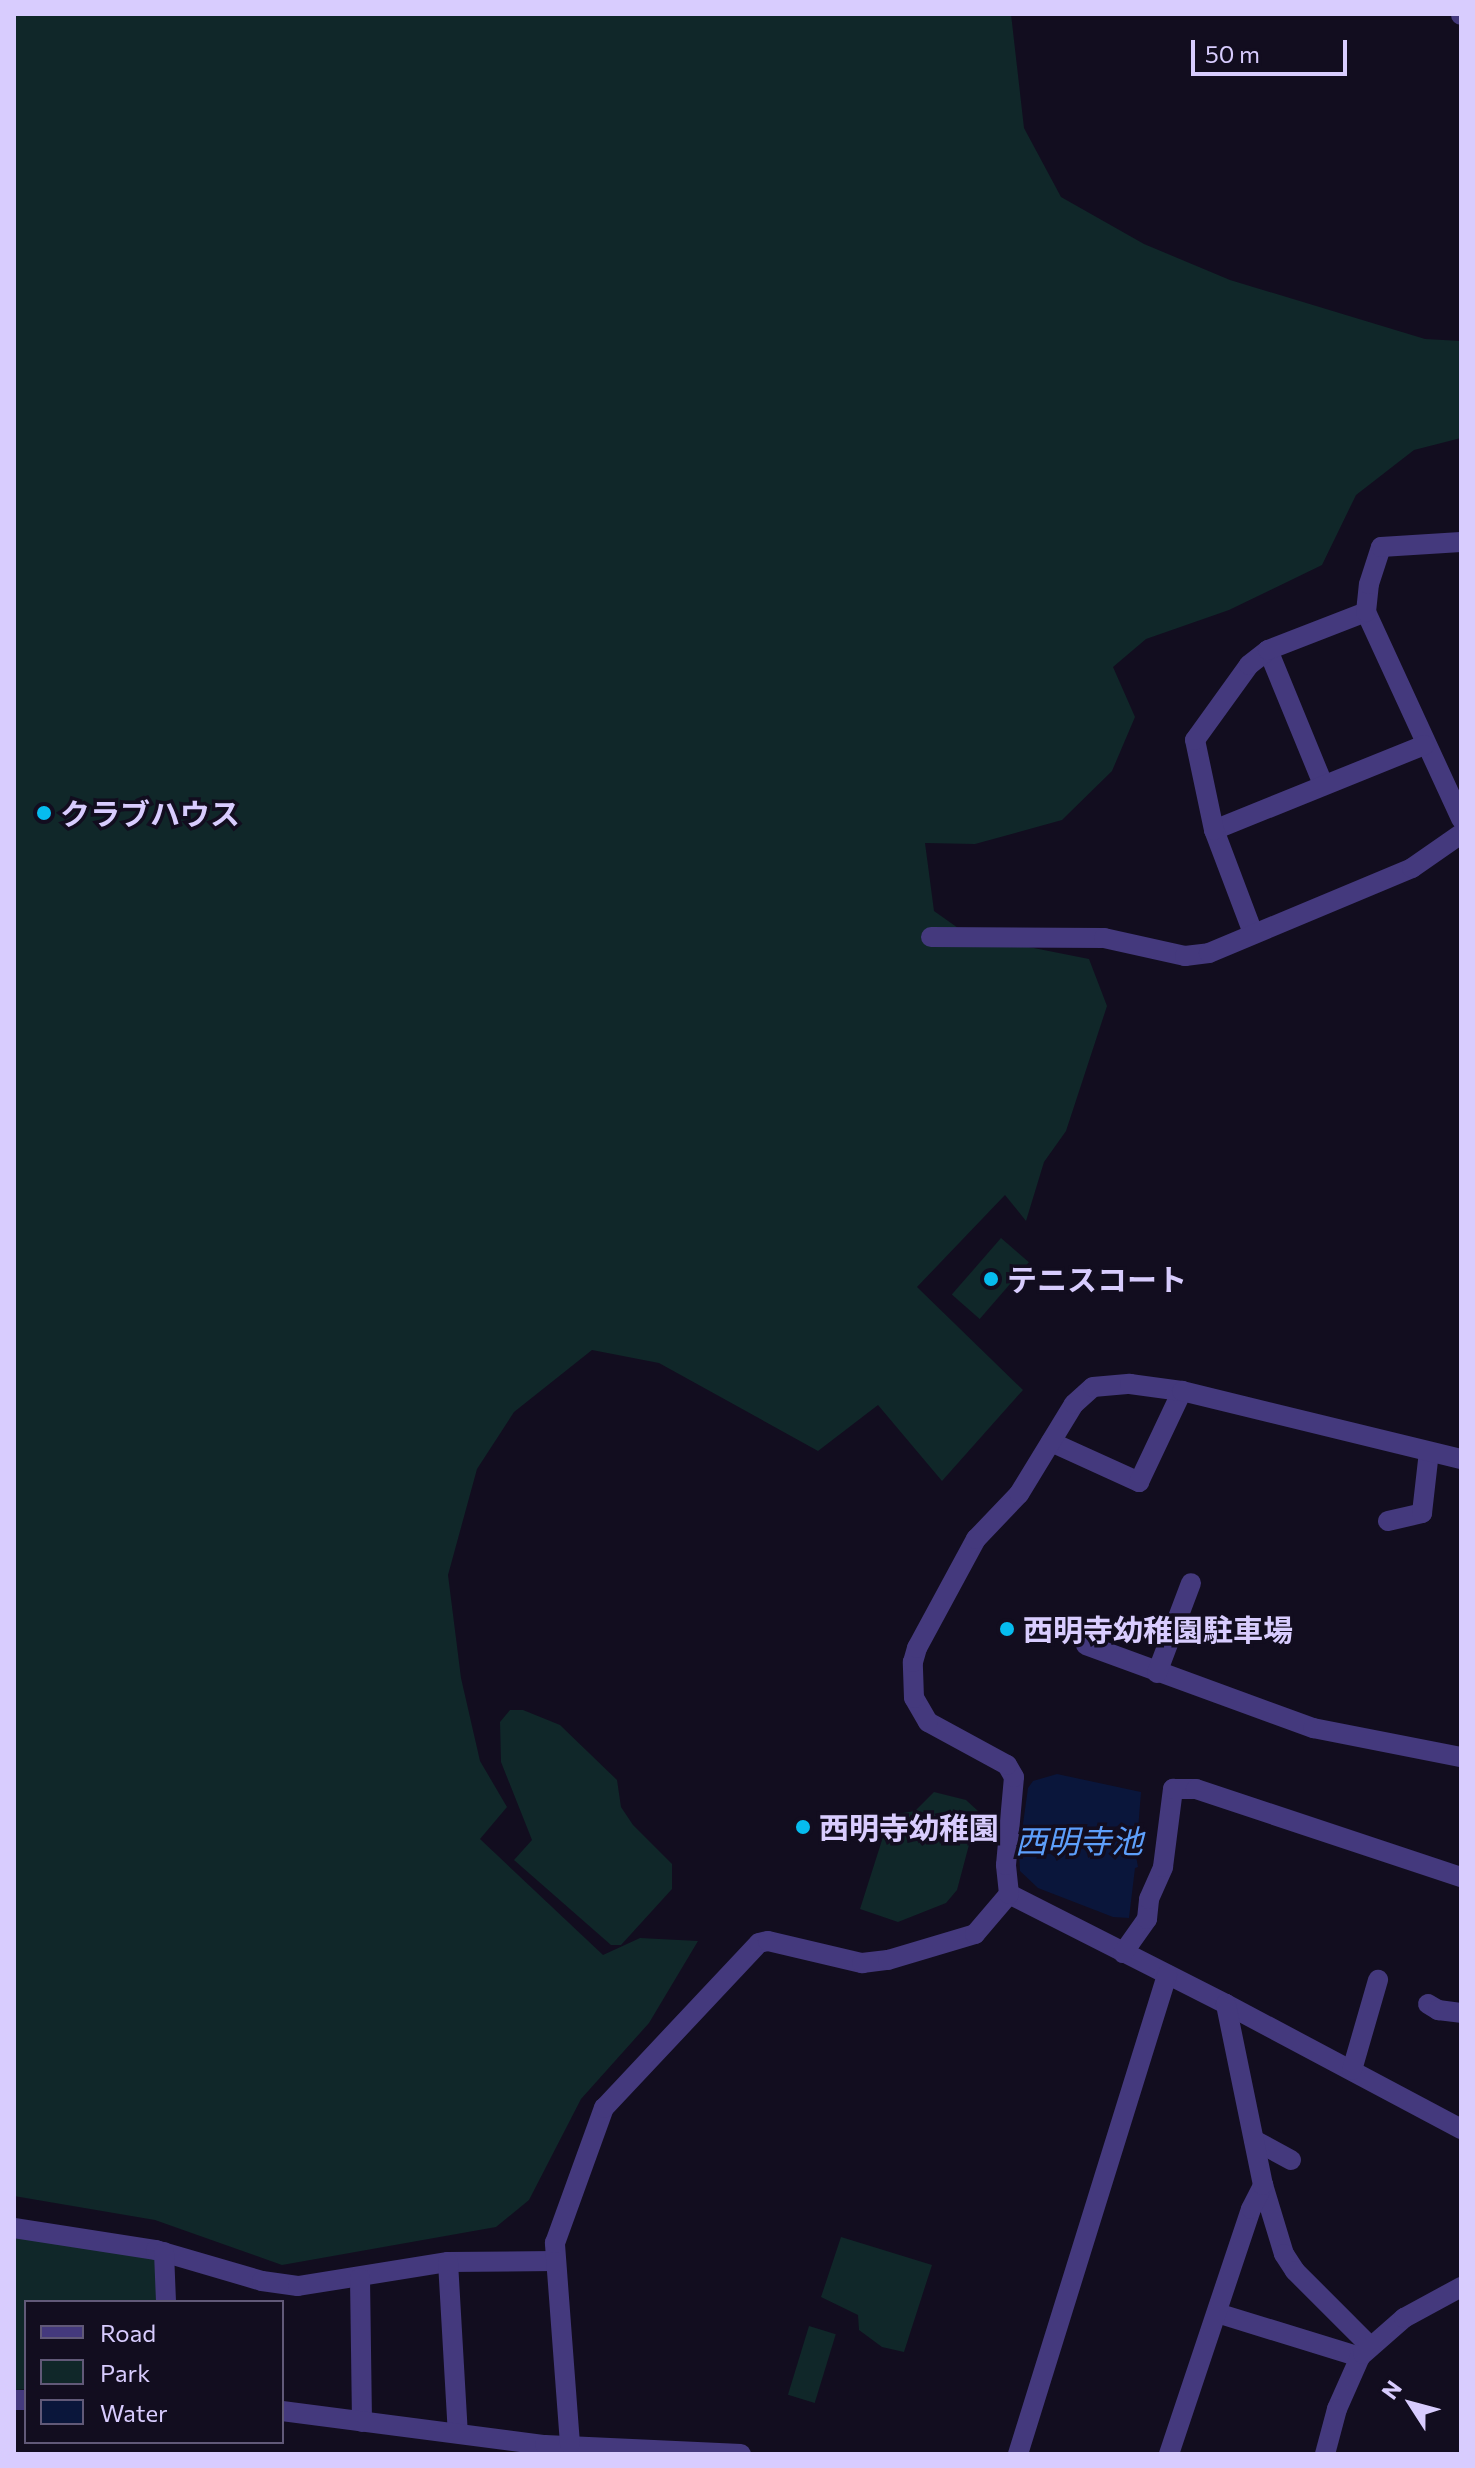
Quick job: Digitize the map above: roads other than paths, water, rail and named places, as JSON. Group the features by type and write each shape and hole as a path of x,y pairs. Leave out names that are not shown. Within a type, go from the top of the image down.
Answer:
{"street":[{"path":"1461,542 1381,547 1369,584 1366,612 1424,745 1461,819"},
{"path":"1253,933 1214,830 1195,740 1240,676 1268,650 1366,612"},
{"path":"1268,650 1323,784"},
{"path":"1214,830 1424,745"},
{"path":"931,937 1104,938 1185,956 1209,953 1412,868 1461,834"},
{"path":"570,2444 555,2243 604,2108 759,1943 768,1941 862,1963 888,1960 975,1934 1009,1894 1006,1865 1014,1777 1007,1765 928,1722 914,1698 911,1674 917,1648 965,1556 976,1539 1019,1494 1074,1404 1093,1387 1116,1383 1182,1391 1461,1459"},
{"path":"1051,1442 1139,1482 1182,1391"},
{"path":"1388,1521 1422,1513 1429,1452"},
{"path":"1157,1673 1191,1583"},
{"path":"1086,1645 1313,1728 1461,1757"},
{"path":"1123,1953 1147,1919 1149,1899 1163,1867 1173,1789 1196,1789 1461,1877"},
{"path":"1009,1894 1226,2004 1461,2129"},
{"path":"1018,2454 1167,1975"},
{"path":"1352,2070 1378,1980"},
{"path":"1226,2004 1263,2185 1284,2254 1295,2271 1365,2351"},
{"path":"1428,2004 1438,2010 1461,2013"},
{"path":"1254,2140 1291,2160"},
{"path":"1169,2454 1251,2209 1263,2185"},
{"path":"14,2228 164,2252 263,2292 448,2262 555,2261"},
{"path":"164,2252 166,2300"},
{"path":"448,2262 458,2433"},
{"path":"360,2278 362,2422"},
{"path":"1325,2454 1337,2409 1365,2351 1404,2318 1461,2287"},
{"path":"1217,2313 1365,2351"},
{"path":"284,2411 545,2445 741,2454"}],"water":[{"name":"西明寺池","path":"1057,1774 1141,1792 1136,1856 1138,1867 1135,1868 1129,1918 1113,1917 1038,1888 1020,1871 1019,1853 1028,1788 1033,1781"}],"place":[{"name":"クラブハウス","path":"44,813"},
{"name":"テニスコート","path":"991,1279"},
{"name":"西明寺幼稚園駐車場","path":"1007,1629"},
{"name":"西明寺幼稚園","path":"803,1827"}]}
